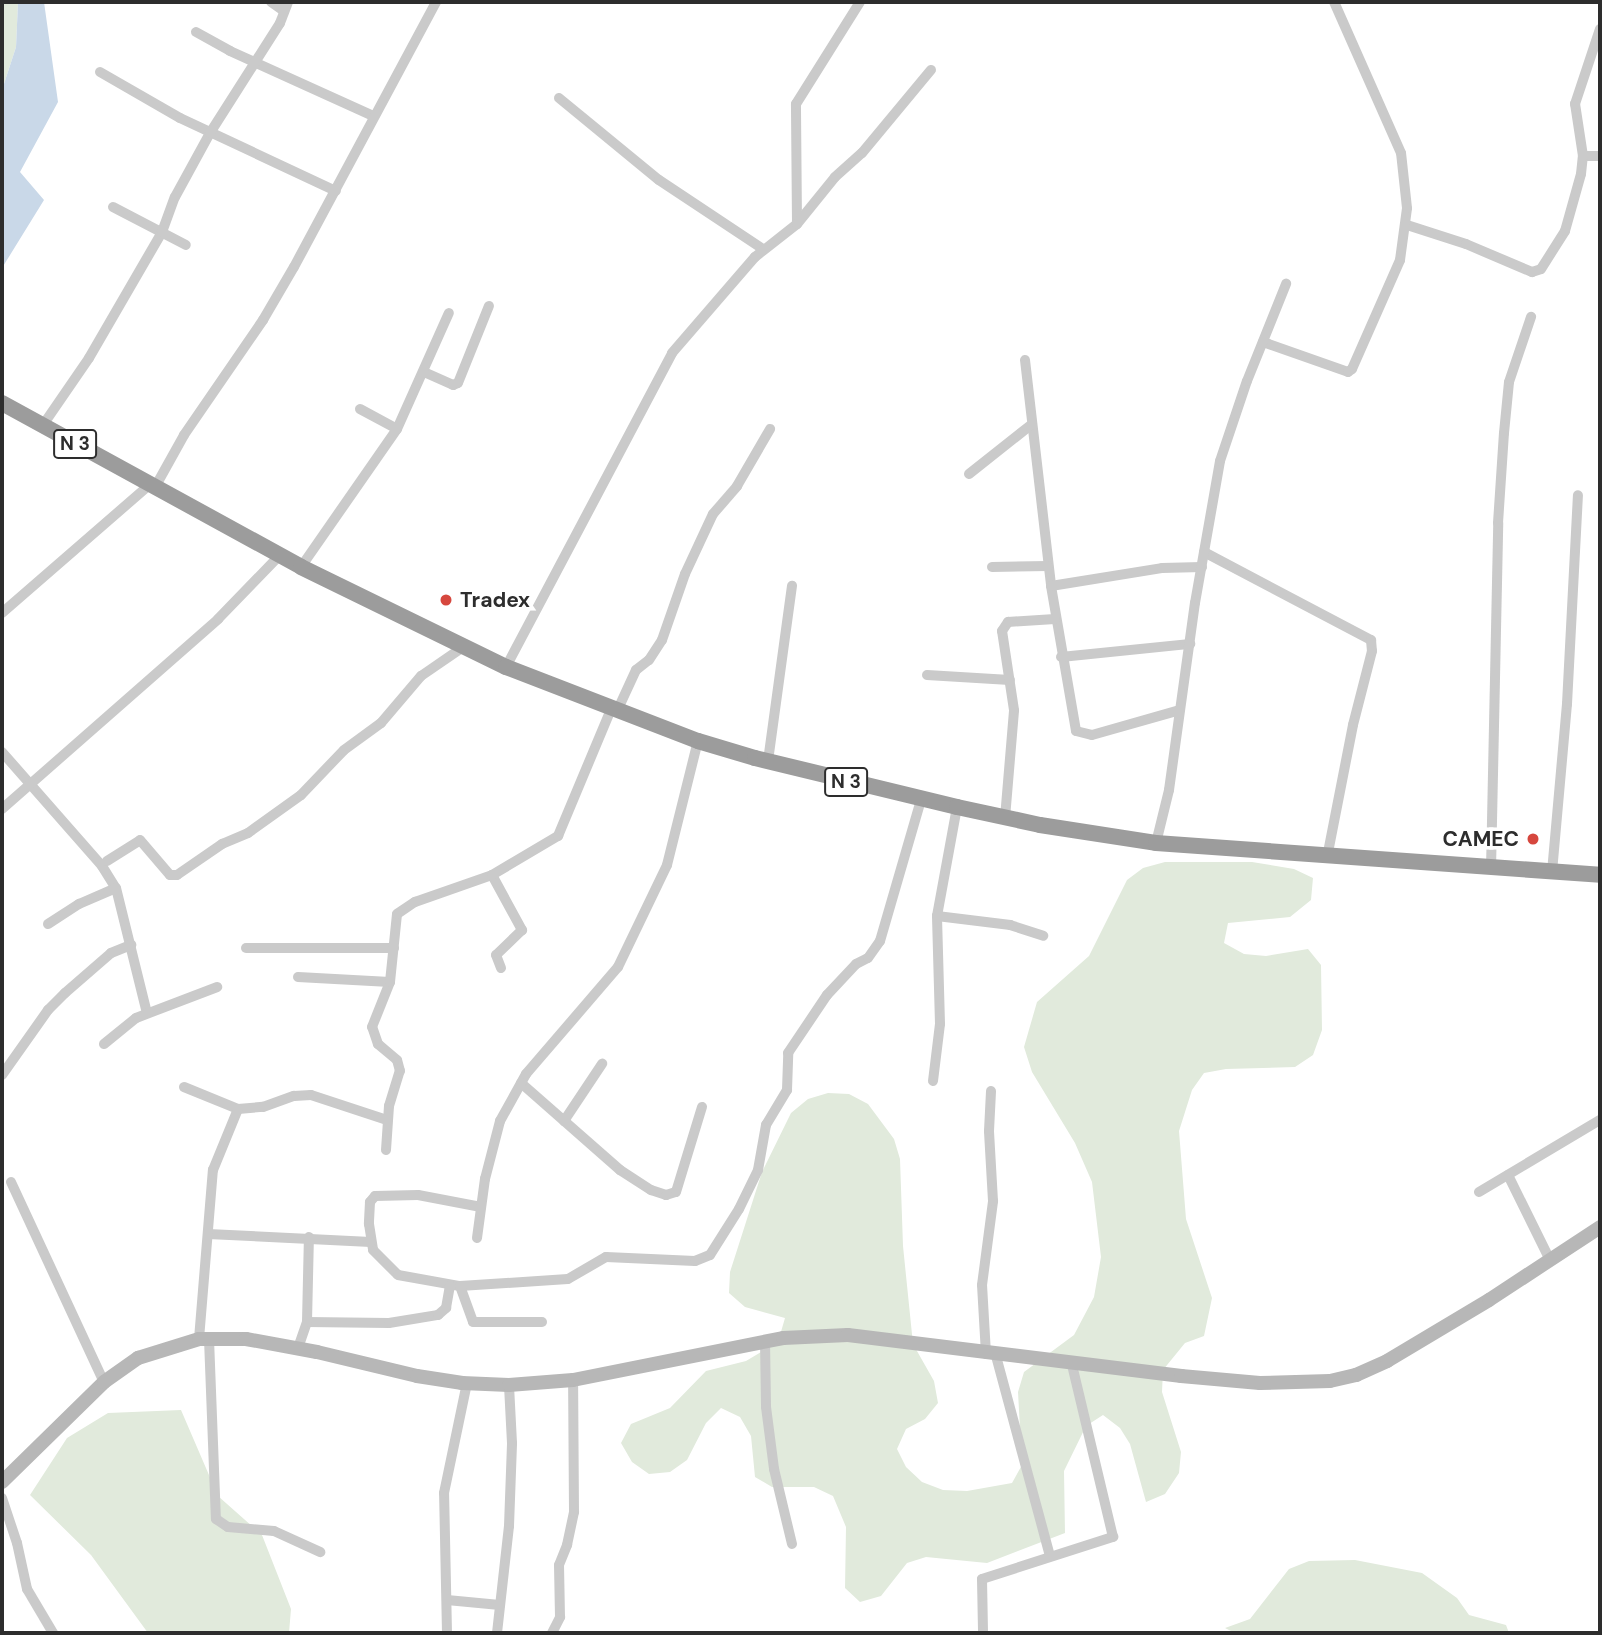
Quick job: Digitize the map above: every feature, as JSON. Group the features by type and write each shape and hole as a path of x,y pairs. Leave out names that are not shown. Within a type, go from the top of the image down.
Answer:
{"highway":[{"name":"N 3","path":"2,403 301,568 463,647 506,667 698,740 768,761 921,800 1005,818 1156,842 1327,857 1600,875"}],"main road":[{"path":"2,1482 104,1382 138,1358 204,1339 246,1339 416,1376 509,1385 573,1380 802,1335 848,1335 991,1355 1071,1361 1261,1383 1330,1381 1356,1375 1387,1361 1600,1227"}],"street":[{"path":"43,425 89,358 162,232 175,197 210,133 256,62 286,6 271,2"},
{"path":"2,613 151,487 263,320 336,191 373,116 436,2"},
{"path":"1263,342 1348,372 1400,260 1407,225 1402,153 1334,2"},
{"path":"797,224 796,104 857,4"},
{"path":"1407,225 1466,244 1532,272 1541,269 1565,231 1584,156 1575,104 1600,29"},
{"path":"196,32 373,116"},
{"path":"506,667 671,353 763,249 797,224 835,177 862,153 931,70"},
{"path":"100,72 210,133 336,191"},
{"path":"559,98 659,180 763,249"},
{"path":"1584,156 1600,156"},
{"path":"113,207 186,245"},
{"path":"1156,842 1169,790 1189,644 1220,461 1286,284"},
{"path":"424,372 453,385 458,383 489,306"},
{"path":"301,568 397,429 449,313"},
{"path":"1491,869 1498,523 1504,433 1508,382 1531,317"},
{"path":"1026,360 1055,619 1076,731 1092,735 1180,710"},
{"path":"360,409 397,429"},
{"path":"969,474 1032,424"},
{"path":"386,1150 387,1120 399,1065 393,1056 378,1044 372,1027 390,982 397,914 402,908 492,875 550,842 564,829 573,796 615,708 636,670 649,660 662,640 685,574 713,514 737,486 771,429"},
{"path":"1552,872 1567,704 1578,495"},
{"path":"1205,552 1371,640 1372,651 1353,725 1327,857"},
{"path":"2,809 27,784 218,620 279,556"},
{"path":"992,567 1048,566"},
{"path":"1051,586 1162,568 1202,567"},
{"path":"768,761 792,586"},
{"path":"1005,818 1014,710 1002,631 1008,622 1055,619"},
{"path":"1061,657 1189,644"},
{"path":"107,861 140,840 170,875 177,875 222,844 247,833 301,795 344,750 381,723 421,676 463,647"},
{"path":"927,675 1010,680"},
{"path":"477,1238 495,1134 521,1083 576,1013 618,967 667,866 698,740"},
{"path":"2,752 27,784 102,866 116,888 147,1013"},
{"path":"481,1207 418,1195 375,1196 370,1202 371,1242 376,1256 398,1275 455,1286 568,1279 606,1257 695,1261 709,1255 739,1209 758,1170 766,1125 787,1090 788,1053 827,995 856,964 868,958 880,941 921,800"},
{"path":"933,1081 940,1024 937,916 957,807"},
{"path":"492,875 522,930 496,955 501,968"},
{"path":"48,924 79,904 116,888"},
{"path":"937,916 1010,925 1043,936"},
{"path":"2,1075 48,1010 111,953 131,944"},
{"path":"246,948 394,948"},
{"path":"298,977 390,982"},
{"path":"104,1044 147,1013 217,987"},
{"path":"564,1121 602,1064"},
{"path":"521,1083 620,1170 651,1190 673,1195 702,1107"},
{"path":"184,1087 238,1109 263,1107 294,1096 311,1095 387,1120"},
{"path":"991,1091 989,1131 993,1201 982,1285 991,1355 1050,1556"},
{"path":"238,1109 213,1170 208,1234 204,1339 216,1519 228,1527 274,1531 320,1552"},
{"path":"1479,1192 1600,1121"},
{"path":"1508,1175 1550,1260"},
{"path":"12,1182 104,1382"},
{"path":"208,1234 371,1242"},
{"path":"298,1349 307,1322 309,1237"},
{"path":"307,1322 389,1323 438,1315 446,1308 455,1286"},
{"path":"455,1286 473,1322 542,1322"},
{"path":"765,1341 766,1407 774,1469 792,1544"},
{"path":"983,1631 982,1579 1111,1539 1114,1534 1071,1361"},
{"path":"552,1633 560,1617 559,1565 567,1545 574,1512 573,1380"},
{"path":"447,1633 444,1493 467,1383"},
{"path":"497,1633 509,1526 512,1443 509,1385"},
{"path":"2,1498 17,1542 27,1589 53,1633"},
{"path":"447,1600 500,1605"}],"shaded area":[{"path":"2,2 18,2 16,47 2,90"},
{"path":"1165,862 1252,862 1294,869 1313,878 1311,900 1290,917 1228,923 1224,943 1244,954 1266,956 1308,949 1321,965 1322,1030 1313,1055 1295,1067 1226,1069 1204,1073 1192,1090 1179,1131 1186,1219 1212,1298 1204,1336 1185,1343 1163,1370 1162,1392 1181,1452 1179,1473 1165,1494 1146,1502 1130,1444 1120,1428 1103,1415 1086,1426 1064,1471 1065,1533 987,1563 926,1557 907,1563 881,1596 860,1602 845,1588 846,1527 833,1496 814,1487 772,1487 755,1477 751,1436 740,1417 721,1408 706,1423 687,1460 670,1472 649,1474 632,1462 621,1443 631,1424 670,1408 706,1371 746,1361 778,1342 785,1318 745,1307 729,1293 730,1272 762,1172 791,1113 808,1099 828,1093 849,1094 868,1104 894,1139 900,1159 903,1246 913,1344 934,1381 938,1403 925,1419 906,1429 897,1449 906,1467 922,1482 943,1490 967,1491 1012,1483 1022,1465 1018,1392 1024,1372 1074,1335 1094,1297 1101,1257 1092,1182 1075,1143 1032,1072 1024,1047 1037,1002 1089,956 1127,880 1143,868"},
{"path":"181,1410 218,1496 262,1535 291,1609 289,1633 148,1633 91,1555 30,1495 67,1438 108,1413"},
{"path":"1355,1560 1422,1573 1457,1598 1469,1615 1506,1625 1509,1633 1235,1633 1225,1628 1250,1619 1289,1569 1309,1561"}],"water":[{"path":"18,2 44,2 58,102 20,172 44,200 2,268 2,90 16,47"}],"place":[{"name":"Tradex","path":"446,600"},
{"name":"CAMEC","path":"1533,839"}]}
